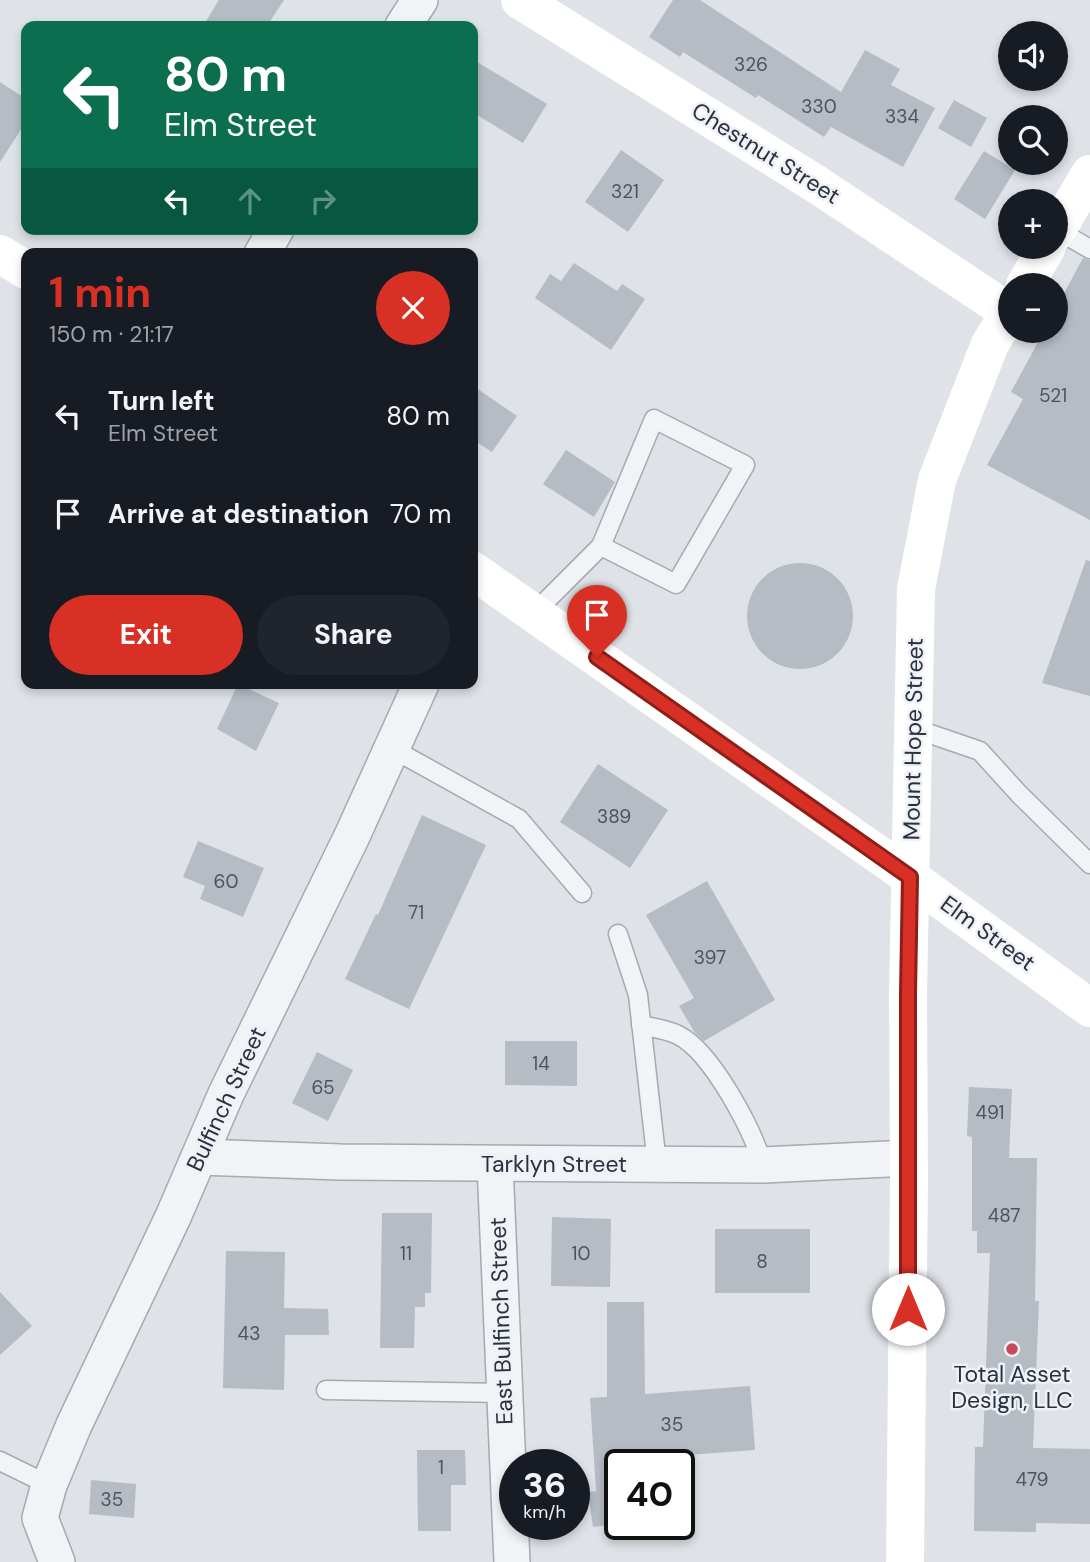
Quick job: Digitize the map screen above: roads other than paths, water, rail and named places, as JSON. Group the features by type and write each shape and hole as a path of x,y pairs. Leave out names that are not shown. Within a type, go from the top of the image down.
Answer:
{"street":[{"path":"406,21 420,0"},
{"name":"Chestnut Street","path":"520,0 816,184 998,305"},
{"path":"1068,211 1090,174"},
{"path":"0,254 21,268"},
{"name":"Mount Hope Street","path":"905,1562 908,993 916,589 937,480 990,344 998,331"},
{"name":"Elm Street","path":"478,573 910,877 1090,1008"},
{"name":"Bulfinch Street","path":"57,1562 40,1518 49,1485 226,1094 393,749 419,689"},
{"name":"Tarklyn Street","path":"199,1157 495,1164 763,1165 909,1158"},
{"name":"East Bulfinch Street","path":"495,1164 512,1562"}],"lane":[{"path":"1068,242 1090,249"},
{"path":"534,612 601,546 654,419 745,465 676,584 601,546"},
{"path":"913,728 980,751 1090,864"},
{"path":"393,749 519,819 582,893"},
{"path":"618,933 638,995 657,1164"},
{"path":"641,1025 680,1036 699,1052 748,1125 763,1165"},
{"path":"326,1390 504,1394"},
{"path":"0,1461 49,1485"}],"place":[{"name":"Total Asset Design, LLC","path":"1012,1349"}]}
